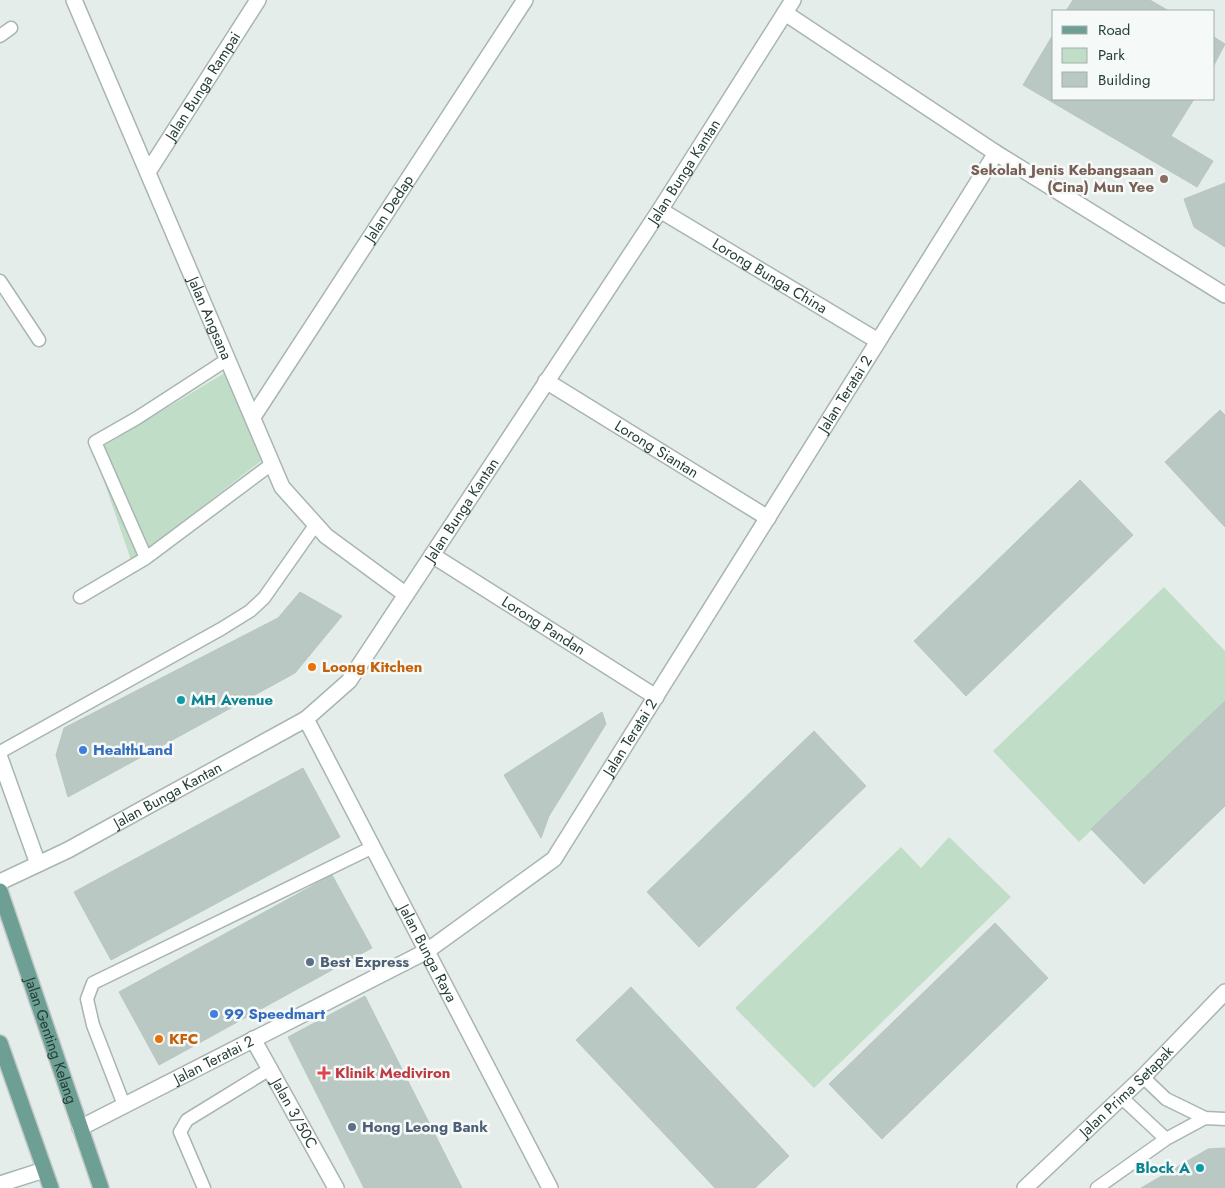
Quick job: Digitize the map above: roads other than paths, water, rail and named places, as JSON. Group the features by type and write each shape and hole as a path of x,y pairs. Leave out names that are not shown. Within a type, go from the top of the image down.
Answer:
{"main road":[{"name":"Jalan Genting Kelang","path":"0,891 102,1188"},
{"path":"0,1043 51,1188"}],"street":[{"name":"Jalan Angsana","path":"74,0 282,487 326,536 405,594"},
{"name":"Jalan Bunga Rampai","path":"148,172 258,0"},
{"name":"Jalan Dedap","path":"253,417 525,0"},
{"path":"789,6 996,153 1225,295"},
{"name":"Jalan Bunga Kantan","path":"0,882 68,850 306,719 349,681 660,210 789,6"},
{"name":"Jalan Teratai 2","path":"80,1128 427,951 554,859 996,153"},
{"name":"Lorong Bunga China","path":"660,210 878,341"},
{"name":"Lorong Siantan","path":"546,381 768,518"},
{"name":"Lorong Pandan","path":"432,555 656,697"},
{"name":"Jalan Bunga Raya","path":"306,719 550,1188"},
{"path":"0,758 38,864"},
{"name":"Jalan Prima Setapak","path":"1025,1188 1143,1077 1225,992"},
{"name":"Jalan 3/50C","path":"254,1039 336,1188"},
{"path":"2,1182 44,1170"}],"lane":[{"path":"0,36 11,28"},
{"path":"3,290 39,340"},
{"path":"146,558 95,442 138,418 228,359"},
{"path":"80,597 146,558 272,463"},
{"path":"0,752 250,611 264,598 316,524"},
{"path":"124,1105 93,1025 87,999 94,983 373,847"},
{"path":"204,1188 180,1132 187,1120 270,1069"},
{"path":"1143,1077 1166,1099 1205,1118 1225,1119"},
{"path":"1121,1097 1166,1139"},
{"path":"1097,1188 1166,1139 1205,1118"}],"place":[{"name":"Sekolah Jenis Kebangsaan (Cina) Mun Yee","path":"1164,179"},
{"name":"Loong Kitchen","path":"312,667"},
{"name":"MH Avenue","path":"181,700"},
{"name":"HealthLand","path":"83,750"},
{"name":"Best Express","path":"310,962"},
{"name":"99 Speedmart","path":"214,1014"},
{"name":"KFC","path":"159,1039"},
{"name":"Klinik Mediviron","path":"324,1073"},
{"name":"Hong Leong Bank","path":"352,1127"},
{"name":"Block A","path":"1200,1168"}]}
